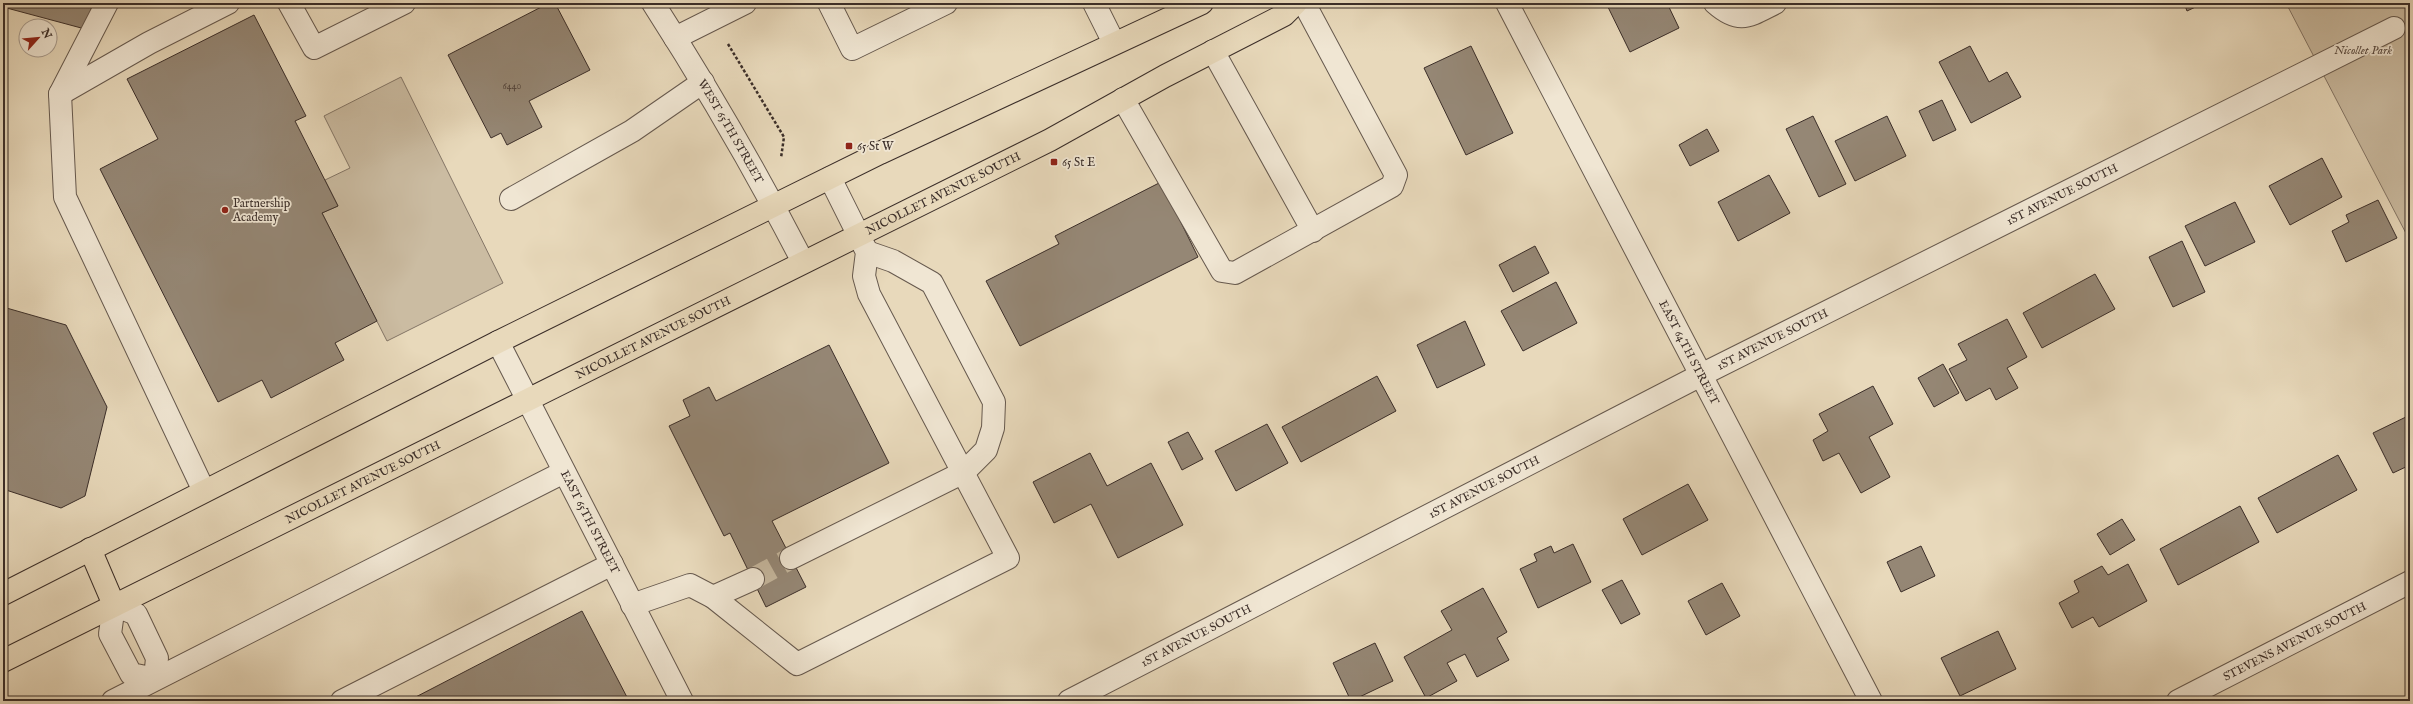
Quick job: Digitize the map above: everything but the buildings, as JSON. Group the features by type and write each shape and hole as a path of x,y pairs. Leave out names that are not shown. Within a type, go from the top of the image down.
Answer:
{"main road":[{"path":"3,594 498,342 830,178 1114,43 1174,9 1202,3"},
{"name":"NICOLLET AVENUE SOUTH","path":"3,661 803,262 863,243 1123,99 1284,15 1296,3"},
{"path":"90,549 114,605"}],"street":[{"path":"107,3 60,94 64,197 204,492"},
{"path":"60,94 149,43 228,3"},
{"path":"289,3 314,48 404,3"},
{"name":"WEST 65TH STREET","path":"653,3 703,82 774,206 803,262"},
{"path":"675,38 745,3"},
{"path":"829,3 852,49 946,3"},
{"path":"1094,3 1114,43"},
{"path":"1123,99 1222,271 1235,273 1392,186 1396,175 1304,3"},
{"name":"EAST 64TH STREET","path":"1507,3 1871,701"},
{"path":"1715,3 1728,15 1747,17 1775,3"},
{"name":"1ST AVENUE SOUTH","path":"1069,701 1701,375 2394,28"},
{"path":"1213,51 1313,231"},
{"path":"512,199 632,131 703,82"},
{"path":"632,605 690,585 713,597 797,664 1008,558 869,294 864,276 863,243 830,178"},
{"path":"791,558 964,472 986,450 993,428 994,402 932,283 863,243"},
{"name":"EAST 65TH STREET","path":"498,342 682,701"},
{"path":"113,701 564,472"},
{"path":"342,701 612,564"},
{"path":"713,597 753,578"},
{"name":"STEVENS AVENUE SOUTH","path":"2178,701 2410,582"},
{"path":"114,605 136,614 157,658 154,679 131,674 110,634 114,605"}],"path":[{"path":"712,19 784,137"}],"green space":[{"name":"Nicollet Park","path":"2286,3 2410,3 2410,241"},
{"path":"401,77 503,283 387,341 322,213 338,206 325,180 350,168 324,116"}],"tunnel":[{"path":"753,579 791,558"}],"place":[{"name":"65 St W","path":"849,146"},
{"name":"65 St E","path":"1054,162"},
{"name":"Partnership Academy","path":"225,210"}]}
